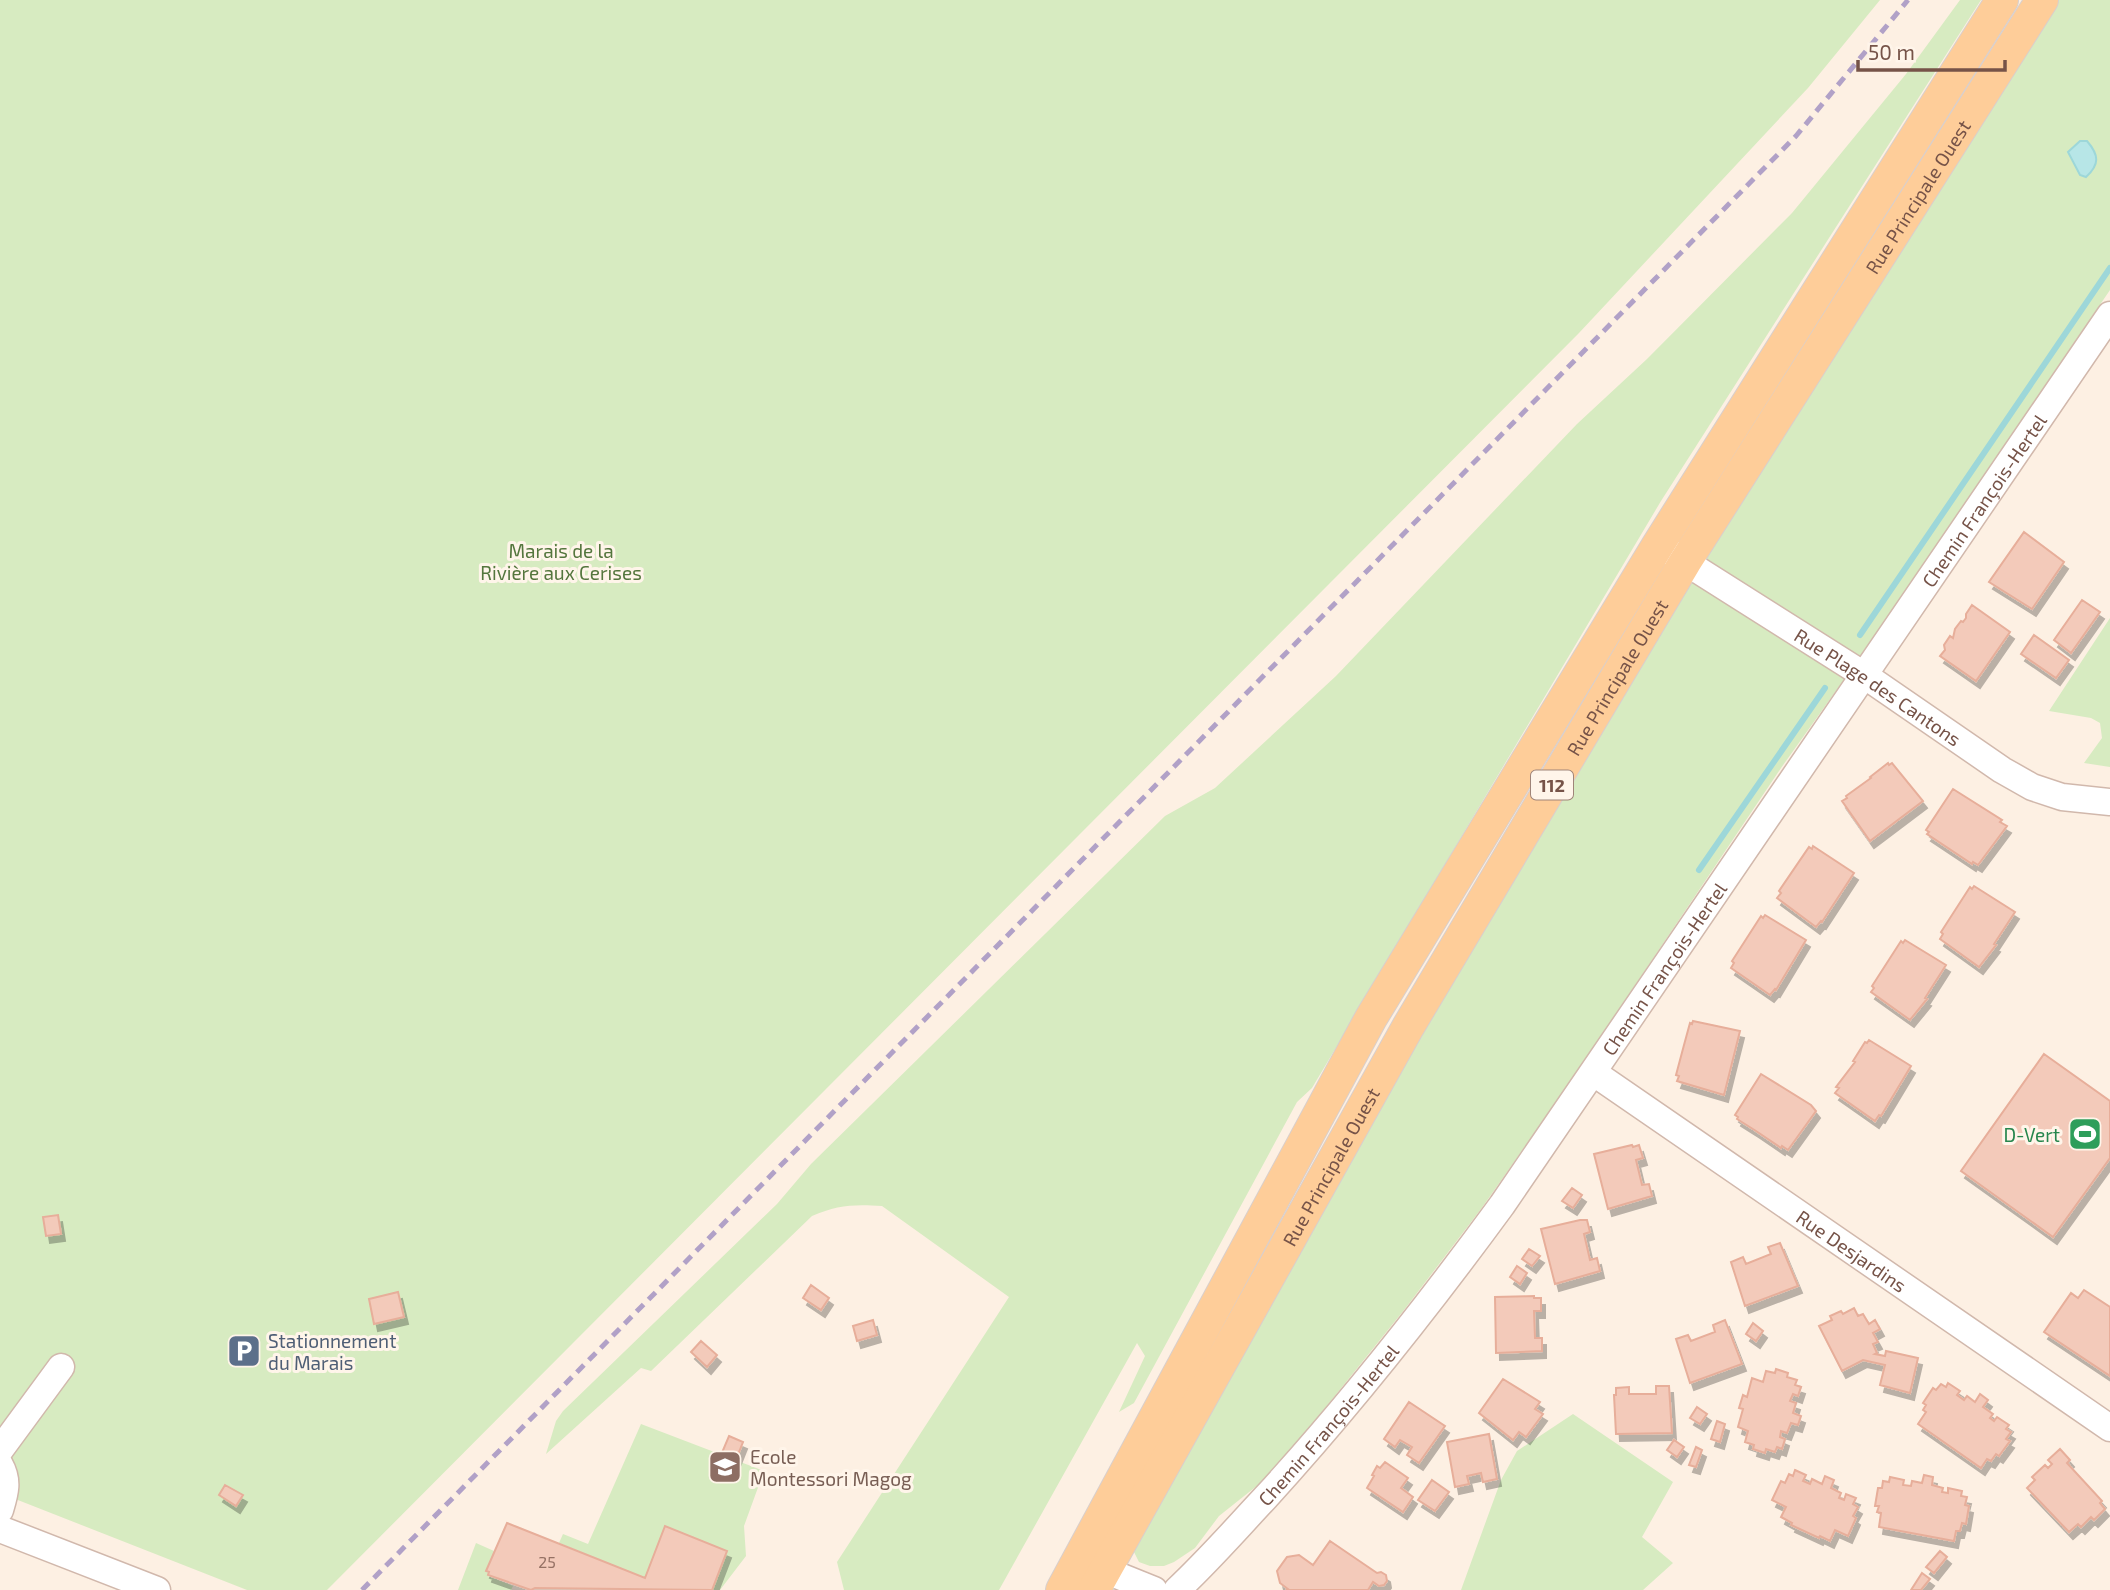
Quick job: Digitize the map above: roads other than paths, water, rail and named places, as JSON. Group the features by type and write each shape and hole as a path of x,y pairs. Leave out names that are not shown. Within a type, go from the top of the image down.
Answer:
{"main road":[{"name":"Rue Principale Ouest","path":"1092,1573 1371,1018 1658,545 2003,0"},
{"name":"Rue Principale Ouest","path":"1062,1590 1092,1573 1408,1027 1685,562 2042,0"}],"street":[{"name":"Chemin François-Hertel","path":"1178,1590 1290,1470 1390,1353 1502,1205 2110,315"},
{"name":"Rue Plage des Cantons","path":"1658,545 1864,675 2002,770 2032,787 2062,797 2110,802"},
{"name":"Rue Desjardins","path":"1594,1073 2110,1428"},
{"path":"0,1450 61,1367"},
{"path":"0,1465 7,1486 0,1510"},
{"path":"0,1529 157,1590"},
{"path":"1092,1573 1153,1590"}],"water":[{"path":"2080,141 2087,141 2096,155 2096,164 2086,177 2080,175 2068,152"}],"waterway":[{"path":"1860,635 2110,268"},
{"path":"1699,870 1825,688"}],"railway":[{"path":"362,1590 1796,136 1908,0"}],"place":[{"name":"D-Vert","path":"2085,1134"},
{"name":"Stationnement du Marais","path":"244,1351"},
{"name":"Ecole Montessori Magog","path":"725,1467"}],"park label":[{"name":"Marais de la Rivière aux Cerises","path":"561,561"}]}
